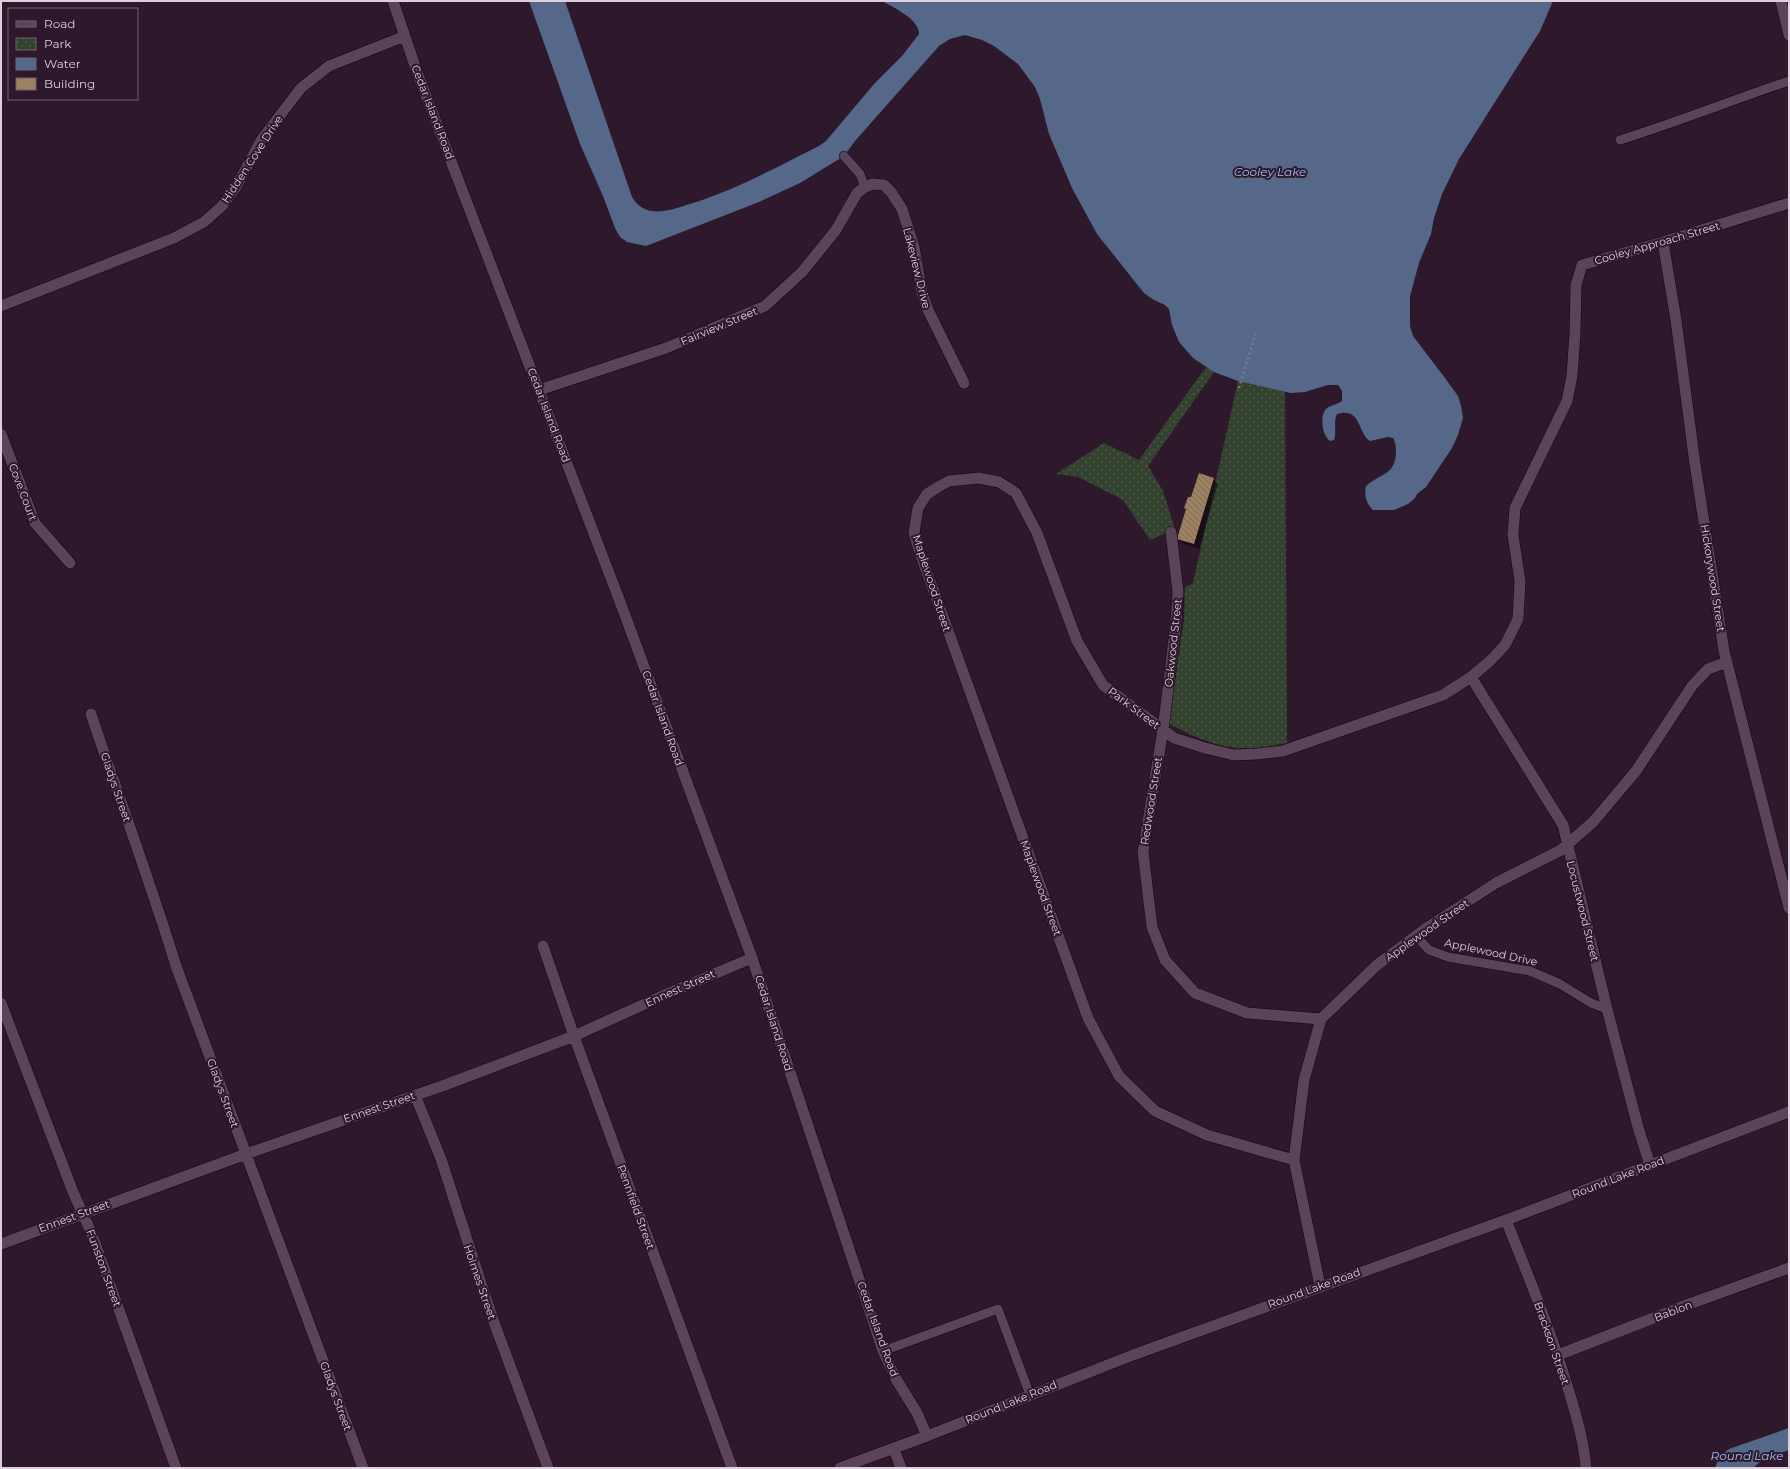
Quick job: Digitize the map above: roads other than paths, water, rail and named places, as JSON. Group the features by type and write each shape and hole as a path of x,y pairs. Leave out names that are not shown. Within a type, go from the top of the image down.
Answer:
{"street":[{"name":"Cedar Island Road","path":"393,1 752,958 883,1351 896,1380 917,1413 927,1436"},
{"path":"1781,1 1789,35"},
{"name":"Hidden Cove Drive","path":"1,306 174,238 204,222 222,206 236,187 262,139 301,88 329,66 405,36"},
{"name":"Lakeview Drive","path":"869,186 884,185 891,192 902,209 914,247 922,293 928,310 964,383"},
{"name":"Fairview Street","path":"539,390 666,348 765,306 802,272 836,230 857,193 869,186"},
{"name":"Cooley Approach Street","path":"1471,677 1490,661 1505,645 1518,619 1520,581 1514,535 1515,508 1566,401 1572,376 1576,285 1582,265 1663,242 1789,203"},
{"name":"Hickorywood Street","path":"1663,242 1676,320 1699,487 1727,662 1789,908"},
{"name":"Cove Court","path":"1,434 35,523 70,563"},
{"name":"Park Street","path":"918,508 927,494 949,481 979,478 998,482 1016,493 1037,533 1077,641 1102,684 1174,738 1205,748 1234,754 1257,754 1282,751 1443,695 1471,677"},
{"name":"Maplewood Street","path":"918,508 914,533 920,553 1088,1018 1119,1076 1155,1111 1207,1135 1294,1160"},
{"name":"Oakwood Street","path":"1163,730 1178,592 1171,532"},
{"name":"Applewood Street","path":"1321,1018 1377,966 1416,936 1496,883 1561,850 1567,845 1593,822 1636,771 1692,686 1708,669 1727,662"},
{"name":"Locustwood Street","path":"1471,677 1563,825 1607,1009 1638,1127 1650,1165"},
{"name":"Gladys Street","path":"91,714 118,798 153,893 176,966 363,1468"},
{"name":"Redwood Street","path":"1163,730 1143,852 1152,927 1165,960 1195,993 1247,1014 1321,1018"},
{"name":"Pennfield Street","path":"543,946 574,1036 732,1468"},
{"name":"Ennest Street","path":"1,1244 246,1154 415,1095 574,1036 752,958"},
{"name":"Funston Street","path":"1,1003 73,1192 92,1232 176,1468"},
{"path":"1320,1286 1294,1160 1304,1080 1321,1018"},
{"name":"Holmes Street","path":"415,1095 439,1154 492,1318 548,1468"},
{"name":"Round Lake Road","path":"840,1468 894,1449 1133,1354 1506,1220 1789,1112"},
{"name":"Brackson Street","path":"1506,1220 1558,1355 1574,1408 1585,1455 1586,1468"},
{"name":"Bablon","path":"1558,1355 1789,1268"},
{"path":"894,1449 901,1468"}],"lane":[{"path":"1620,140 1661,127 1715,106 1789,81"},
{"path":"844,156 869,186"},
{"name":"Applewood Drive","path":"1416,936 1428,950 1448,957 1530,971 1560,984 1591,1004 1607,1009"},
{"path":"883,1351 998,1309 1030,1395"}],"water":[{"name":"Cooley Lake","path":"529,1 565,1 632,197 642,208 656,211 678,208 726,191 819,146 826,141 874,84 902,56 919,34 918,29 911,19 899,10 882,1 1553,1 1540,31 1459,159 1442,194 1434,218 1431,234 1419,263 1410,296 1410,326 1413,336 1458,396 1461,406 1463,418 1452,448 1426,487 1408,504 1394,510 1373,510 1366,499 1366,486 1386,473 1393,466 1396,453 1395,443 1393,438 1388,437 1370,441 1366,437 1355,417 1351,414 1345,413 1337,414 1335,420 1334,440 1330,441 1327,438 1322,425 1323,415 1327,408 1342,401 1342,391 1338,385 1328,385 1305,392 1291,393 1238,381 1214,372 1193,358 1179,342 1172,325 1169,309 1165,305 1144,293 1097,234 1072,188 1049,134 1040,99 1035,87 1018,64 994,46 982,40 965,35 950,39 939,46 855,141 844,156 800,183 759,202 646,246 627,242 620,237 615,228 603,196 580,144"},
{"name":"Round Lake","path":"1789,1428 1789,1450 1761,1461 1753,1468 1715,1468 1720,1456 1729,1449"}]}
